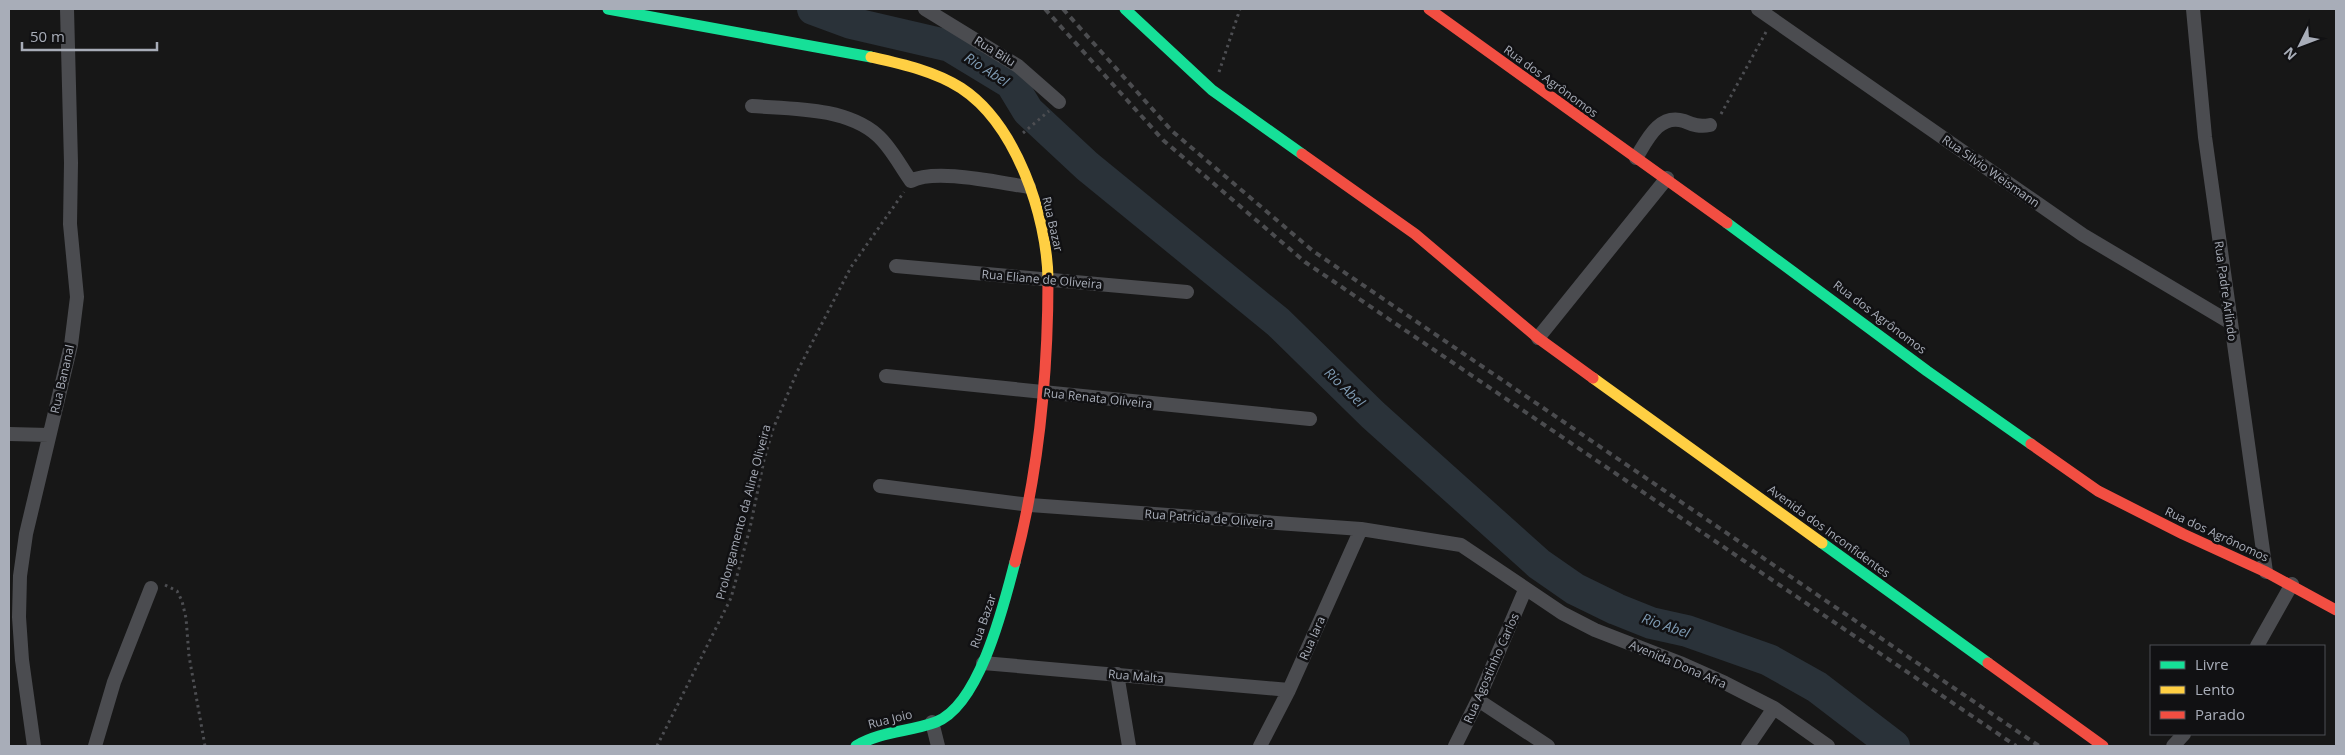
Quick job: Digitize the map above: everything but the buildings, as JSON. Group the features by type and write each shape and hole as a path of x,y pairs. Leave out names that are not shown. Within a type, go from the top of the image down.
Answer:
{"street":[{"name":"Rua Bananal","path":"34,746 22,660 19,617 20,576 26,534 71,345 77,297 70,224 71,163 67,69 67,9"},
{"name":"Rua Bazar","path":"608,9 875,58 943,78 964,90 980,105 999,129 1015,154 1039,217 1046,248 1048,279 1043,392 1030,504 1000,621 983,663 954,712 946,718 932,722"},
{"name":"Rua Bilu","path":"925,9 1018,66 1054,106"},
{"name":"Avenida dos Inconfidentes","path":"1125,9 1212,90 1415,234 1538,338 2103,746"},
{"name":"Rua dos Agrônomos","path":"1430,9 1636,158 1667,178 1928,371 2098,491 2167,526 2292,584 2336,610"},
{"name":"Rua Silvio Weismann","path":"1758,9 1774,14 2083,235 2230,323"},
{"name":"Rua Padre Arlindo","path":"2193,9 2205,137 2266,572"},
{"path":"752,106 801,110 840,116 865,127 884,142 911,181 921,176 938,175 1029,187"},
{"path":"1636,158 1652,133 1667,120 1675,118 1701,127 1710,125"},
{"path":"1538,338 1667,178"},
{"name":"Rua Eliane de Oliveira","path":"896,266 1187,292"},
{"name":"Rua Renata Oliveira","path":"886,376 1310,420"},
{"path":"9,434 49,435"},
{"name":"Rua Patricia de Oliveira","path":"880,486 1030,504 1361,529 1461,545 1525,590"},
{"name":"Rua Iara","path":"1260,746 1289,690 1361,529"},
{"path":"2258,645 2292,584"},
{"path":"95,746 114,682 151,588"},
{"name":"Rua Agostinho Carlos","path":"1456,746 1478,700 1525,590"},
{"name":"Avenida Dona Afra","path":"1525,590 1562,613 1595,630 1680,663 1774,708 1828,746"},
{"name":"Rua Malta","path":"983,663 1289,690"},
{"path":"1117,674 1129,746"},
{"path":"1478,700 1548,746"},
{"path":"1748,746 1774,708"},
{"path":"932,722 938,746"},
{"name":"Rua Joio","path":"856,746 865,739 876,735 932,722"},
{"path":"2173,746 2183,735"}],"path":[{"path":"1212,90 1240,9"},
{"path":"1710,125 1719,117 1774,14"},
{"path":"1026,129 1054,106"},
{"name":"Prolongamento da Aline Oliveira","path":"657,746 731,598 750,528 764,460 773,429 797,372 850,267 911,181"},
{"path":"151,588 160,585 168,586 177,591 182,601 186,618 188,656 206,746"}],"waterway":[{"name":"Rio Abel","path":"813,9 851,23 950,46 1011,83 1028,111 1087,166 1278,322 1373,415 1539,564 1575,589 1616,609 1651,623 1687,631 1769,660 1817,687 1894,746"}],"railway":[{"path":"1045,9 1163,140 1305,262 2016,746"},
{"path":"1063,9 1172,131 1313,251 2039,746"}],"traffic: fast":[{"path":"608,9 871,57"},
{"path":"1125,9 1212,90 1302,154"},
{"path":"1727,223 1927,371 2031,444"},
{"path":"1822,543 1988,663"},
{"path":"856,746 875,737 936,722 952,712 965,696 988,651 997,627 1015,562"}],"traffic: slow":[{"path":"871,57 918,69 951,82 980,104 998,124 1025,173 1035,200 1042,228 1048,279"},
{"path":"1593,378 1822,543"}],"traffic: jam":[{"path":"1429,9 1727,223"},
{"path":"1302,154 1415,234 1538,338 1593,378"},
{"path":"1015,562 1036,457 1044,386 1048,279"},
{"path":"2031,444 2098,491 2183,534 2266,572 2336,610"},
{"path":"1988,663 2103,746"}]}
